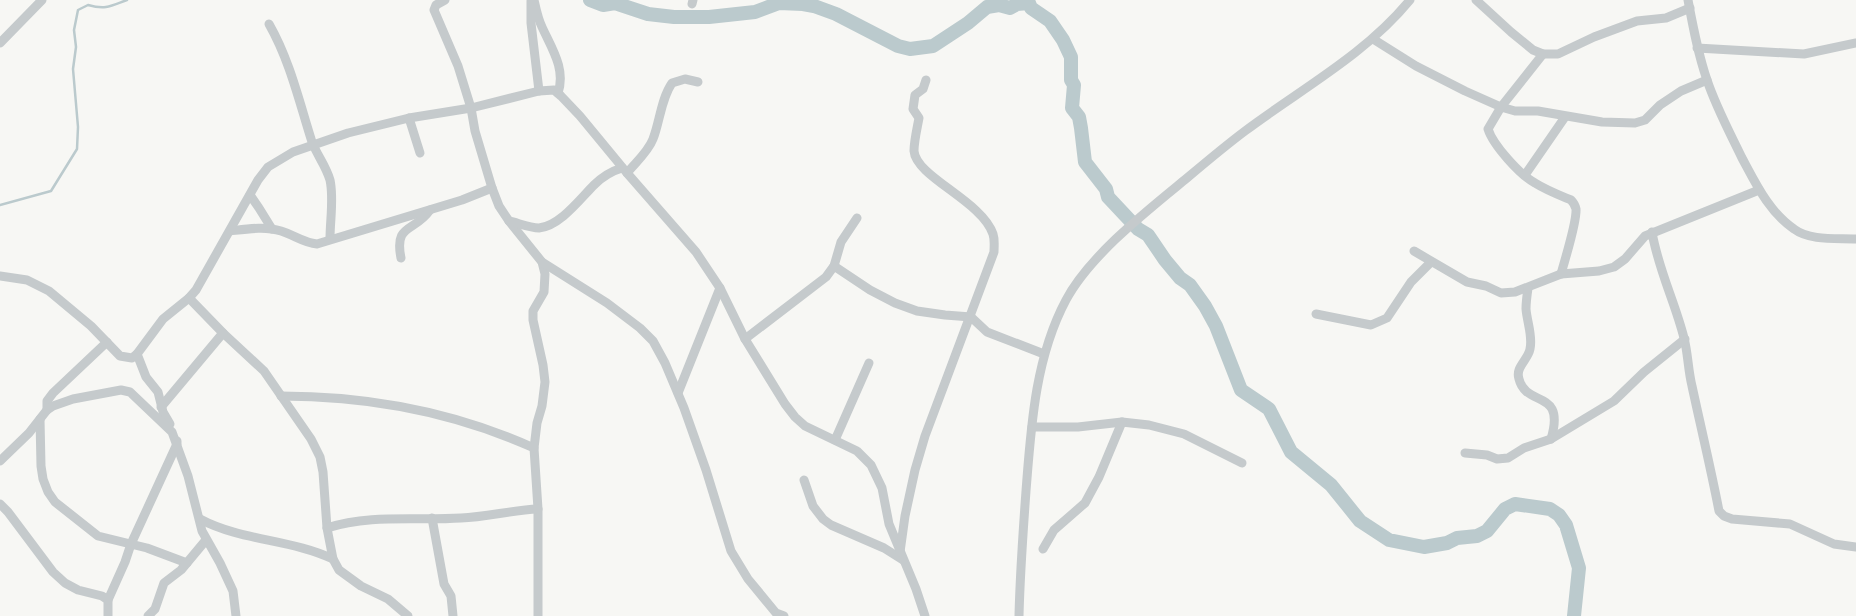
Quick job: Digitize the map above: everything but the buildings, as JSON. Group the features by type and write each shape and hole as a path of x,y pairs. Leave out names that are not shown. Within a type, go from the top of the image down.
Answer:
{"street":[{"path":"0,43 42,0"},
{"path":"445,0 436,5 434,10 458,66 471,108 475,131 499,206 509,221 542,262 608,303 646,333 653,341 665,363 678,394 706,470 731,550 748,579 779,615"},
{"path":"533,0 531,23 539,91"},
{"path":"533,0 539,20 560,68 561,81 558,93"},
{"path":"1019,616 1023,530 1032,427 1044,354 1066,300 1097,259 1157,201 1244,131 1325,76 1373,39 1410,0"},
{"path":"1476,0 1533,50 1543,54 1558,54 1594,37 1638,21 1666,18 1689,4 1697,48 1707,80 1717,104 1759,190 1771,208 1780,218 1800,233 1812,236 1856,239"},
{"path":"269,24 282,47 295,82 313,144 324,162 330,181 330,239"},
{"path":"1373,39 1416,66 1501,107 1515,111 1550,113 1565,117 1602,122 1635,123 1645,120 1660,105 1681,91 1707,80"},
{"path":"1697,48 1804,54 1856,43"},
{"path":"1543,54 1501,107 1490,124 1488,130 1514,165 1534,183 1571,200 1576,207 1561,274"},
{"path":"509,221 537,228 551,224 577,205 594,185 611,172 624,170 647,150 653,139 665,98 672,83 685,79 698,82"},
{"path":"902,556 905,516 915,470 925,436 971,317 994,252 993,235 990,227 973,207 928,173 918,161 914,152 920,118 913,109 915,95 924,89 926,80"},
{"path":"0,276 27,280 49,291 91,326 123,357 132,358 137,354 164,319 189,298 230,231 258,180 268,167 293,152 348,133 409,118 471,108 539,91 550,90 558,93 580,116 624,170 696,252 720,288 745,339 785,404 795,417 805,426 857,451 871,465 882,488 889,524 924,616"},
{"path":"1525,175 1565,117"},
{"path":"409,118 420,152"},
{"path":"230,231 272,229 287,233 310,244 317,244 430,210 492,188"},
{"path":"1414,251 1467,282 1486,286 1501,293 1515,292 1561,274 1599,271 1614,267 1625,259 1645,236 1652,232 1759,190"},
{"path":"250,195 272,229"},
{"path":"402,258 399,243 400,237 410,226 424,218 430,210"},
{"path":"745,339 815,287 826,277 834,266 841,242 857,218"},
{"path":"1652,232 1660,265 1675,304 1685,340 1692,385 1721,514 1727,518 1750,522 1790,524 1800,527 1834,544 1856,546"},
{"path":"538,616 538,509 534,448 537,423 544,392 543,365 533,320 533,311 544,292 545,274 542,262"},
{"path":"1316,314 1371,325 1387,318 1411,282 1431,262"},
{"path":"834,266 879,295 918,311 971,317 987,332 1044,354"},
{"path":"678,394 720,288"},
{"path":"1528,288 1526,309 1531,348 1529,355 1519,368 1519,380 1523,388 1544,401 1554,411 1555,426 1552,439"},
{"path":"189,298 222,333 261,368 302,424 320,457 326,488 327,528 333,559 339,570 361,586 388,599 408,616"},
{"path":"161,407 222,333"},
{"path":"1465,453 1487,454 1497,459 1508,458 1524,448 1552,439 1614,401 1644,372 1685,340"},
{"path":"47,410 47,401 53,393 106,342"},
{"path":"108,616 108,600 125,562 131,544 177,444 177,434 167,421 161,407 158,392 146,377 137,354"},
{"path":"835,440 869,363"},
{"path":"0,461 47,410 61,402 126,390 172,432 206,540 220,563 232,590 236,616"},
{"path":"281,396 342,398 400,406 471,424 505,435 534,448"},
{"path":"40,419 42,472 48,492 55,502 98,536 165,554 186,563"},
{"path":"1032,427 1078,427 1122,422 1149,425 1184,434 1242,463"},
{"path":"1043,549 1054,530 1085,503 1099,478 1122,422"},
{"path":"804,480 813,506 827,522 835,527 902,556"},
{"path":"0,504 8,512 53,572 65,583 78,590 102,596 108,600"},
{"path":"327,528 356,520 378,518 461,518 538,509"},
{"path":"432,518 444,584 451,596 453,616"},
{"path":"200,519 226,530 303,548 333,559"},
{"path":"148,616 155,609 164,583 175,575 206,540"}],"waterway":[{"path":"0,205 51,191 77,149 78,127 73,69 76,47 74,30 78,10 88,5 99,7 112,6 127,0"},
{"path":"590,0 603,5 615,3 648,14 674,17 709,17 755,12 779,3 803,4 814,6 836,14 898,46 910,49 933,46 968,23 987,7 999,5 1010,8 1017,4 1029,3 1031,8 1050,21 1063,40 1071,57 1071,80 1074,85 1072,108 1079,117 1085,162 1106,189 1108,197 1138,229 1148,235 1165,260 1180,278 1190,285 1205,306 1216,326 1241,390 1269,409 1291,452 1331,485 1360,521 1389,540 1424,547 1447,543 1457,538 1477,536 1487,531 1505,509 1515,504 1550,509 1559,515 1566,525 1579,568 1574,616"}]}
